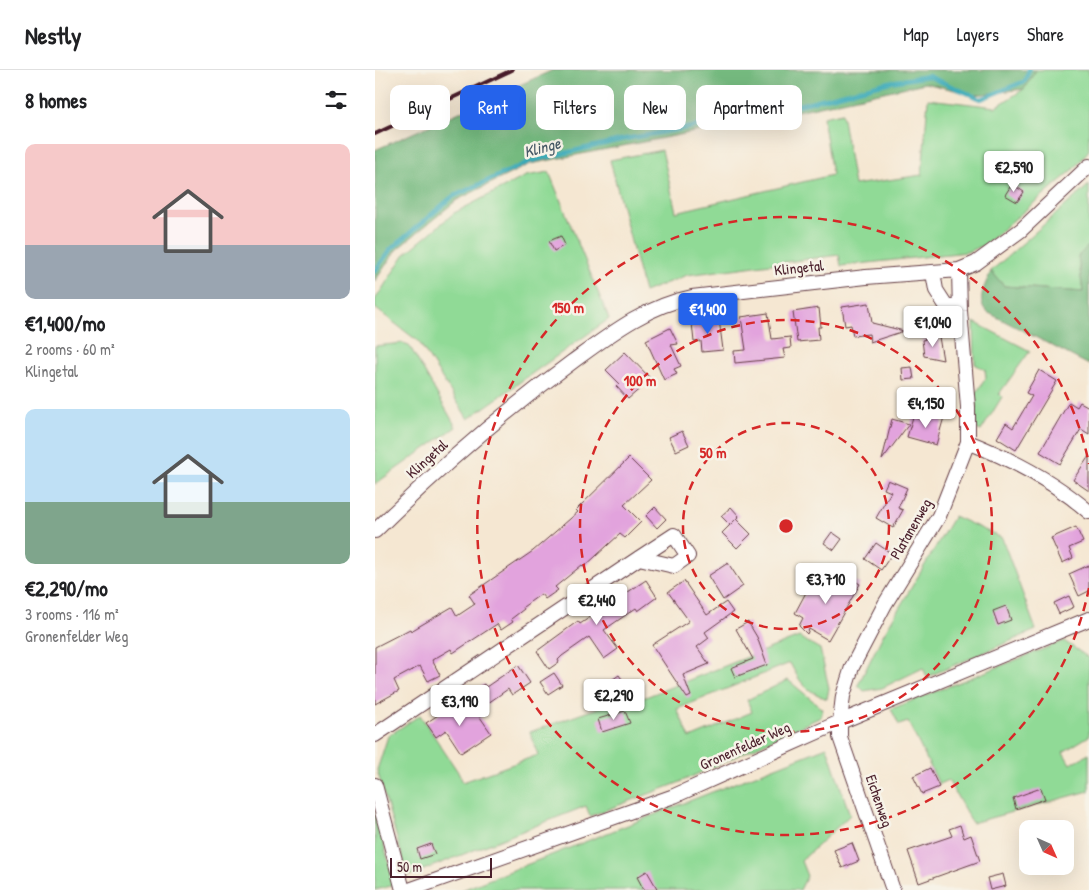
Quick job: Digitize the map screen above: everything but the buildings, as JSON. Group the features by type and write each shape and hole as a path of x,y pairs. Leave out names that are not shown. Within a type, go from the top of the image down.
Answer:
{"street":[{"name":"Klingetal","path":"375,531 473,439 552,376 621,327 654,308 675,300 701,296 865,277 959,270 976,264 1021,230 1089,166"},
{"name":"Platanenweg","path":"840,722 843,696 852,667 885,604 939,516 969,442 959,270"},
{"path":"933,273 936,290 945,304 960,311"},
{"path":"969,442 1015,464 1056,488 1089,512"},
{"path":"375,735 639,558"},
{"name":"Gronenfelder Weg","path":"409,890 674,796 840,722 1089,619"},
{"name":"Eichenweg","path":"840,722 840,737 893,890"},
{"path":"375,785 403,890"}],"green space":[{"path":"553,70 1036,70 1024,89 975,95 925,83 802,110 802,85 696,85 696,130 705,130 530,164 457,200 396,250 375,281 375,150 420,130 450,130 450,116 460,112 460,130 526,130 526,85 520,85"},
{"path":"1036,70 1089,70 1089,150 1074,169 984,245 967,252 841,266 839,255 687,275 644,292 610,160 662,150 676,212 832,175 823,117 842,113 854,185 922,175 928,99 996,107 1024,89"},
{"path":"549,172 609,319 468,419 419,342 375,308 375,300 404,255 454,213 526,176"},
{"path":"1089,185 1089,245 1078,256 1083,292 1004,286 991,271"},
{"path":"1089,245 1089,365 987,312 982,302 982,297 991,271 1004,286 1083,292 1078,256"},
{"path":"974,322 1030,351 999,394 1002,397 981,431 976,429 976,393 986,378 985,370 975,364"},
{"path":"403,343 409,345 456,427 375,484 375,346"},
{"path":"954,516 1002,538 1036,630 927,677 923,668 882,688 864,691 858,685 883,635"},
{"path":"799,637 820,649 829,688 827,699 808,689 797,676 790,663 677,709 690,738 752,712 747,700 788,680 823,709 821,717 678,783 590,816 586,806 408,876 377,770 388,736 420,715 463,782 538,755 530,732 640,693 643,698"},
{"path":"1064,641 1089,658 1089,736 1063,752 1070,764 1089,754 1089,791 972,823 948,780 939,784 908,722 899,725 891,709"},
{"path":"827,747 850,815 801,861 807,876 800,890 462,890"},
{"path":"375,812 395,885 375,890"}],"waterway":[{"name":"Klinge","path":"375,271 390,250 452,197 531,161 625,139 754,116 890,82 928,76 981,99 1025,81 1029,70"}],"railway":[{"path":"375,134 512,70"}]}
